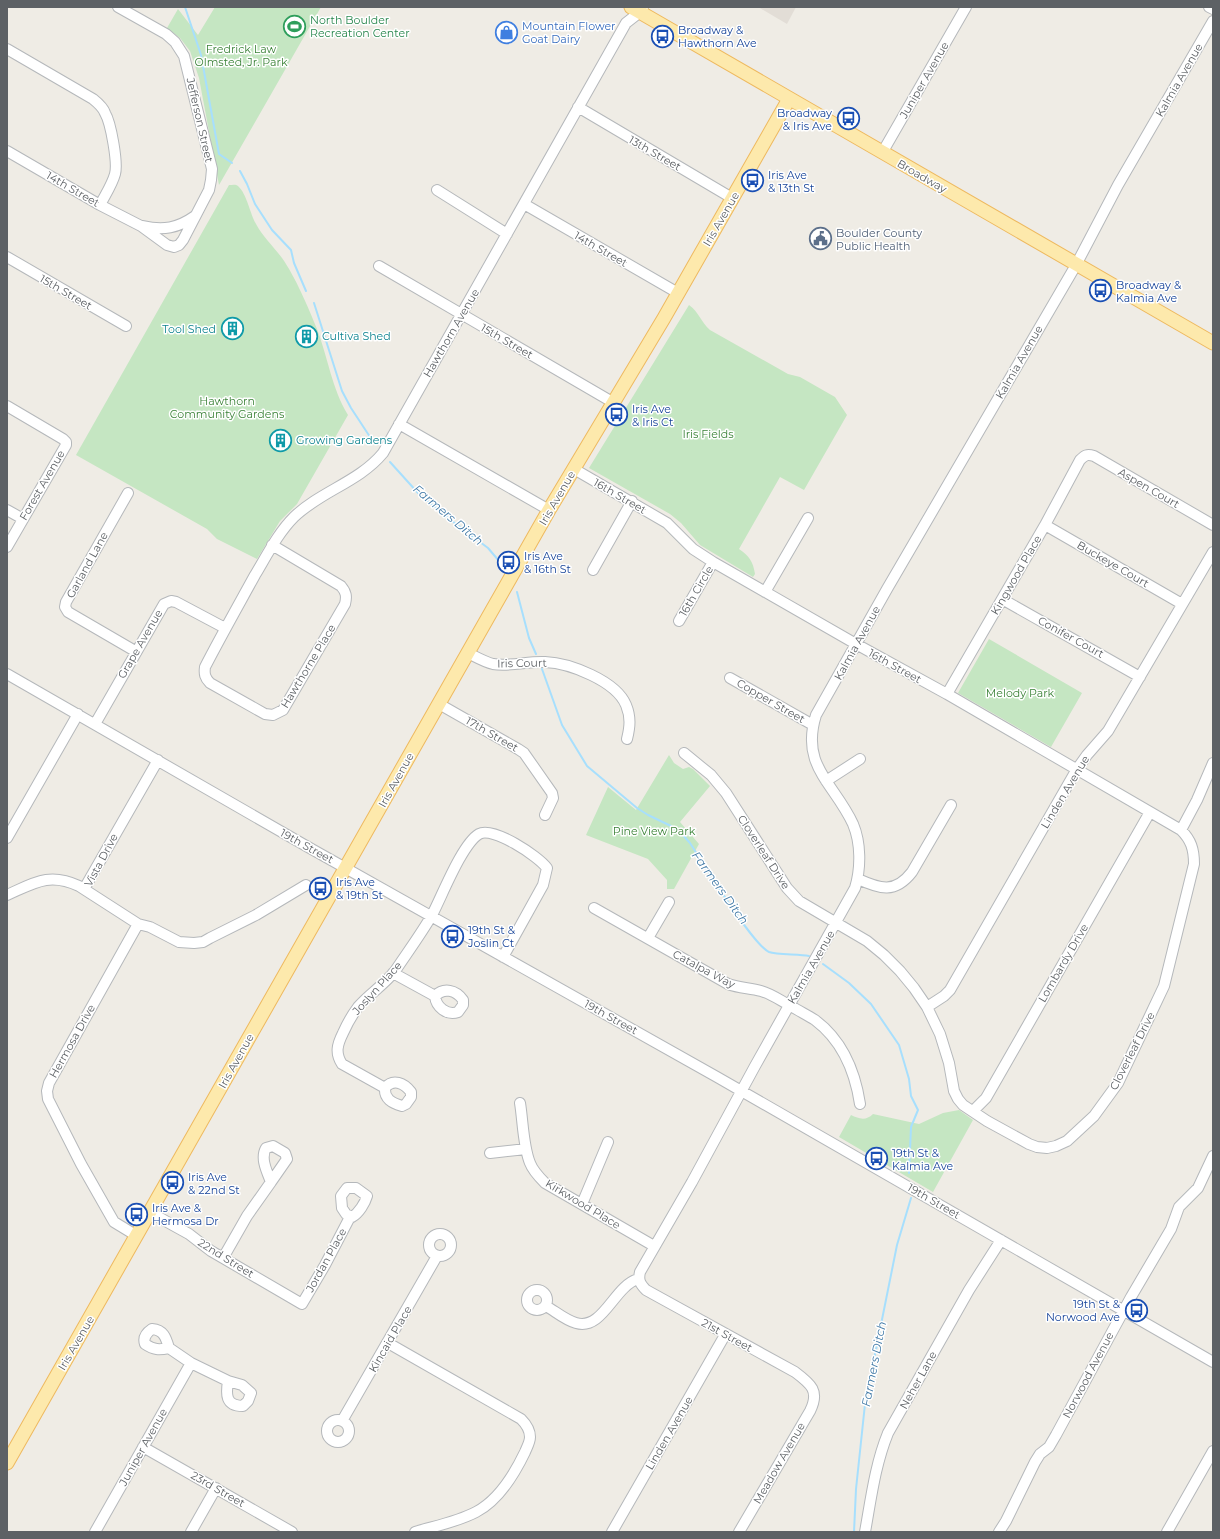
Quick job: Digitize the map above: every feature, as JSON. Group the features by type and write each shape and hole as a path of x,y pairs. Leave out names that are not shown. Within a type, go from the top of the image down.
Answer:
{"main road":[{"name":"Broadway","path":"638,9 789,99 1213,343"},
{"name":"Iris Avenue","path":"7,1463 549,510 614,403 789,99"}],"street":[{"name":"Jefferson Street","path":"118,7 166,34 175,42 186,60 212,169 209,190 195,216"},
{"name":"Juniper Avenue","path":"882,153 966,7"},
{"path":"1209,7 1213,9"},
{"name":"Hawthorn Avenue","path":"225,628 272,545 294,517 314,500 347,482 374,463 383,453 626,23 638,9"},
{"name":"Kalmia Avenue","path":"638,1279 640,1272 654,1246 692,1182 741,1091 836,923 855,888 858,879 859,849 857,836 852,824 816,764 811,740 816,715 1076,264 1118,185 1213,21"},
{"path":"7,49 93,99 105,112 109,121 116,165 115,175 100,205"},
{"name":"13th Street","path":"578,107 732,198"},
{"name":"14th Street","path":"7,151 100,205 141,226 167,245 174,247 179,245 195,216"},
{"path":"437,190 507,234"},
{"name":"14th Street","path":"524,204 678,293"},
{"name":"14th Street","path":"141,226 152,229 165,229 181,225 195,216"},
{"name":"15th Street","path":"7,257 126,326"},
{"name":"15th Street","path":"379,266 614,403"},
{"name":"Forest Avenue","path":"7,406 66,442 66,445 7,547"},
{"path":"399,424 549,510"},
{"name":"Aspen Court","path":"1084,455 1089,454 1094,456 1213,525"},
{"name":"Kingwood Place","path":"947,694 1084,455"},
{"name":"16th Street","path":"574,469 632,501 667,523 693,549 713,562 947,694 1181,830"},
{"name":"Garland Lane","path":"128,492 69,596 65,607 68,612 135,651"},
{"path":"593,570 632,501"},
{"path":"7,510 23,519"},
{"path":"765,592 808,518"},
{"name":"Buckeye Court","path":"1044,525 1182,604"},
{"name":"Hawthorne Place","path":"225,628 205,667 204,673 206,678 210,683 265,714 278,714 283,710 345,604 346,598 345,591 342,586 272,545"},
{"name":"Linden Avenue","path":"927,1007 944,996 950,990 1077,769 1108,731 1213,552"},
{"name":"16th Circle","path":"680,621 713,562"},
{"name":"Conifer Court","path":"1002,599 1140,677"},
{"name":"Grape Avenue","path":"95,724 161,607 171,601 176,602 225,628"},
{"name":"Iris Court","path":"468,653 492,664 504,665 526,662 545,662 566,665 588,673 608,685 622,698 630,720 628,738"},
{"name":"19th Street","path":"7,674 741,1091 1213,1362"},
{"name":"Copper Street","path":"730,678 813,725"},
{"name":"17th Street","path":"439,704 524,753 552,793 553,798 546,815"},
{"path":"7,838 78,714"},
{"name":"Cloverleaf Drive","path":"684,753 711,775 726,793 786,888 799,901 867,941 900,970 927,1007 940,1034 949,1063 954,1091 963,1105 1029,1144 1037,1147 1046,1148 1056,1146 1067,1141 1103,1106 1118,1083 1164,986 1194,864 1192,845 1188,837 1181,830"},
{"path":"826,781 860,759"},
{"name":"Vista Drive","path":"158,760 84,889 138,924 150,927 179,942 194,943 203,942 256,915 306,885"},
{"path":"1181,830 1197,800 1213,763"},
{"path":"858,879 876,887 888,888 897,886 907,879 951,805"},
{"name":"Lombardy Drive","path":"973,1112 986,1098 1150,812"},
{"name":"Joslyn Place","path":"385,1088 342,1064 336,1051 337,1044 350,1019 359,1006 393,973 431,916 445,886 467,847 481,834 491,833 502,837 537,857 547,868 543,885 503,957"},
{"path":"7,895 33,883 47,879 69,881 84,889"},
{"path":"648,938 669,902"},
{"name":"Catalpa Way","path":"594,908 728,984 738,988 760,991 771,995 814,1020 827,1030 838,1042 846,1056 853,1072 860,1104"},
{"name":"Hermosa Drive","path":"136,1236 114,1222 80,1164 51,1106 47,1091 49,1083 138,924"},
{"path":"393,973 435,996"},
{"name":"Kirkwood Place","path":"520,1103 526,1149 530,1163 537,1175 545,1183 654,1246"},
{"path":"582,1204 608,1142"},
{"path":"490,1153 526,1149"},
{"name":"Norwood Avenue","path":"999,1532 1035,1462 1040,1454 1049,1447 1123,1310 1171,1229 1179,1207 1198,1188 1213,1156"},
{"path":"223,1258 247,1216 271,1182"},
{"name":"22nd Street","path":"150,1213 189,1234 223,1258 302,1304"},
{"name":"Jordan Place","path":"302,1304 350,1217"},
{"name":"Neher Lane","path":"865,1532 876,1468 888,1433 969,1290 1001,1240"},
{"name":"Kincaid Place","path":"342,1421 437,1256"},
{"path":"546,1306 574,1323 591,1323 598,1319 625,1285 638,1279"},
{"name":"21st Street","path":"638,1279 640,1285 646,1290 725,1335 795,1372 809,1382 814,1393"},
{"name":"Linden Avenue","path":"612,1532 725,1335"},
{"path":"388,1343 521,1419 528,1428 530,1440 520,1462 507,1484 489,1503 465,1518 415,1532"},
{"path":"169,1348 191,1363 228,1381"},
{"name":"Juniper Avenue","path":"95,1532 191,1363"},
{"name":"Meadow Avenue","path":"739,1532 810,1411 814,1402 814,1393"},
{"name":"23rd Street","path":"144,1447 216,1488 280,1529 292,1532"},
{"path":"1167,1532 1213,1451"},
{"path":"191,1532 216,1488"}],"shaded area":[{"path":"758,7 796,7 787,24"}],"green space":[{"name":"Fredrick Law Olmsted, Jr. Park","path":"215,7 321,7 219,185 199,78 190,51 180,38 167,28 178,9 198,35"},
{"name":"Hawthorn Community Gardens","path":"229,185 236,185 241,190 259,229 287,265 297,283 317,329 338,395 348,415 297,504 280,521 257,559 217,539 207,529 76,455"},
{"name":"Iris Fields","path":"689,305 710,330 788,374 800,377 835,397 847,415 804,490 780,477 739,549 752,562 755,574 753,577 700,545 681,523 670,514 589,468"},
{"name":"Melody Park","path":"989,639 1082,693 1051,747 958,693"},
{"name":"Pine View Park","path":"669,755 674,763 683,769 689,767 693,769 710,786 680,822 699,844 674,889 667,889 667,880 648,859 586,835 608,787 636,810"},
{"path":"959,1110 973,1120 933,1192 839,1137 851,1115 862,1119 868,1118 873,1114 919,1124 943,1113"}],"waterway":[{"name":"Farmers Ditch","path":"185,7 201,55 219,154 232,163"},
{"name":"Farmers Ditch","path":"240,171 255,204 272,230 291,250 294,263 306,291"},
{"name":"Farmers Ditch","path":"314,303 342,391 351,408 374,443"},
{"name":"Farmers Ditch","path":"390,462 418,493 488,548 505,568"},
{"name":"Farmers Ditch","path":"517,592 529,638 536,654"},
{"name":"Farmers Ditch","path":"542,669 562,725 587,766 637,808 681,833 690,843 740,919 761,946 773,953 809,956"},
{"name":"Farmers Ditch","path":"823,964 849,983 871,1004 899,1045 909,1079 911,1096 918,1110 911,1127 909,1173"},
{"name":"Farmers Ditch","path":"854,1532 856,1489 865,1404 897,1245 911,1198"}],"place":[{"name":"North Boulder Recreation Center","path":"294,26"},
{"name":"Mountain Flower Goat Dairy","path":"507,32"},
{"name":"Broadway & Hawthorn Ave","path":"662,36"},
{"name":"Broadway & Iris Ave","path":"848,119"},
{"name":"Iris Ave & 13th St","path":"753,181"},
{"name":"Boulder County Public Health","path":"821,239"},
{"name":"Broadway & Kalmia Ave","path":"1100,291"},
{"name":"Tool Shed","path":"232,329"},
{"name":"Cultiva Shed","path":"307,336"},
{"name":"Iris Ave & Iris Ct","path":"617,415"},
{"name":"Growing Gardens","path":"281,440"},
{"name":"Iris Ave & 16th St","path":"509,562"},
{"name":"Iris Ave & 19th St","path":"320,888"},
{"name":"19th St & Joslin Ct","path":"452,936"},
{"name":"19th St & Kalmia Ave","path":"877,1159"},
{"name":"Iris Ave & 22nd St","path":"173,1183"},
{"name":"Iris Ave & Hermosa Dr","path":"137,1214"},
{"name":"19th St & Norwood Ave","path":"1136,1310"}]}
